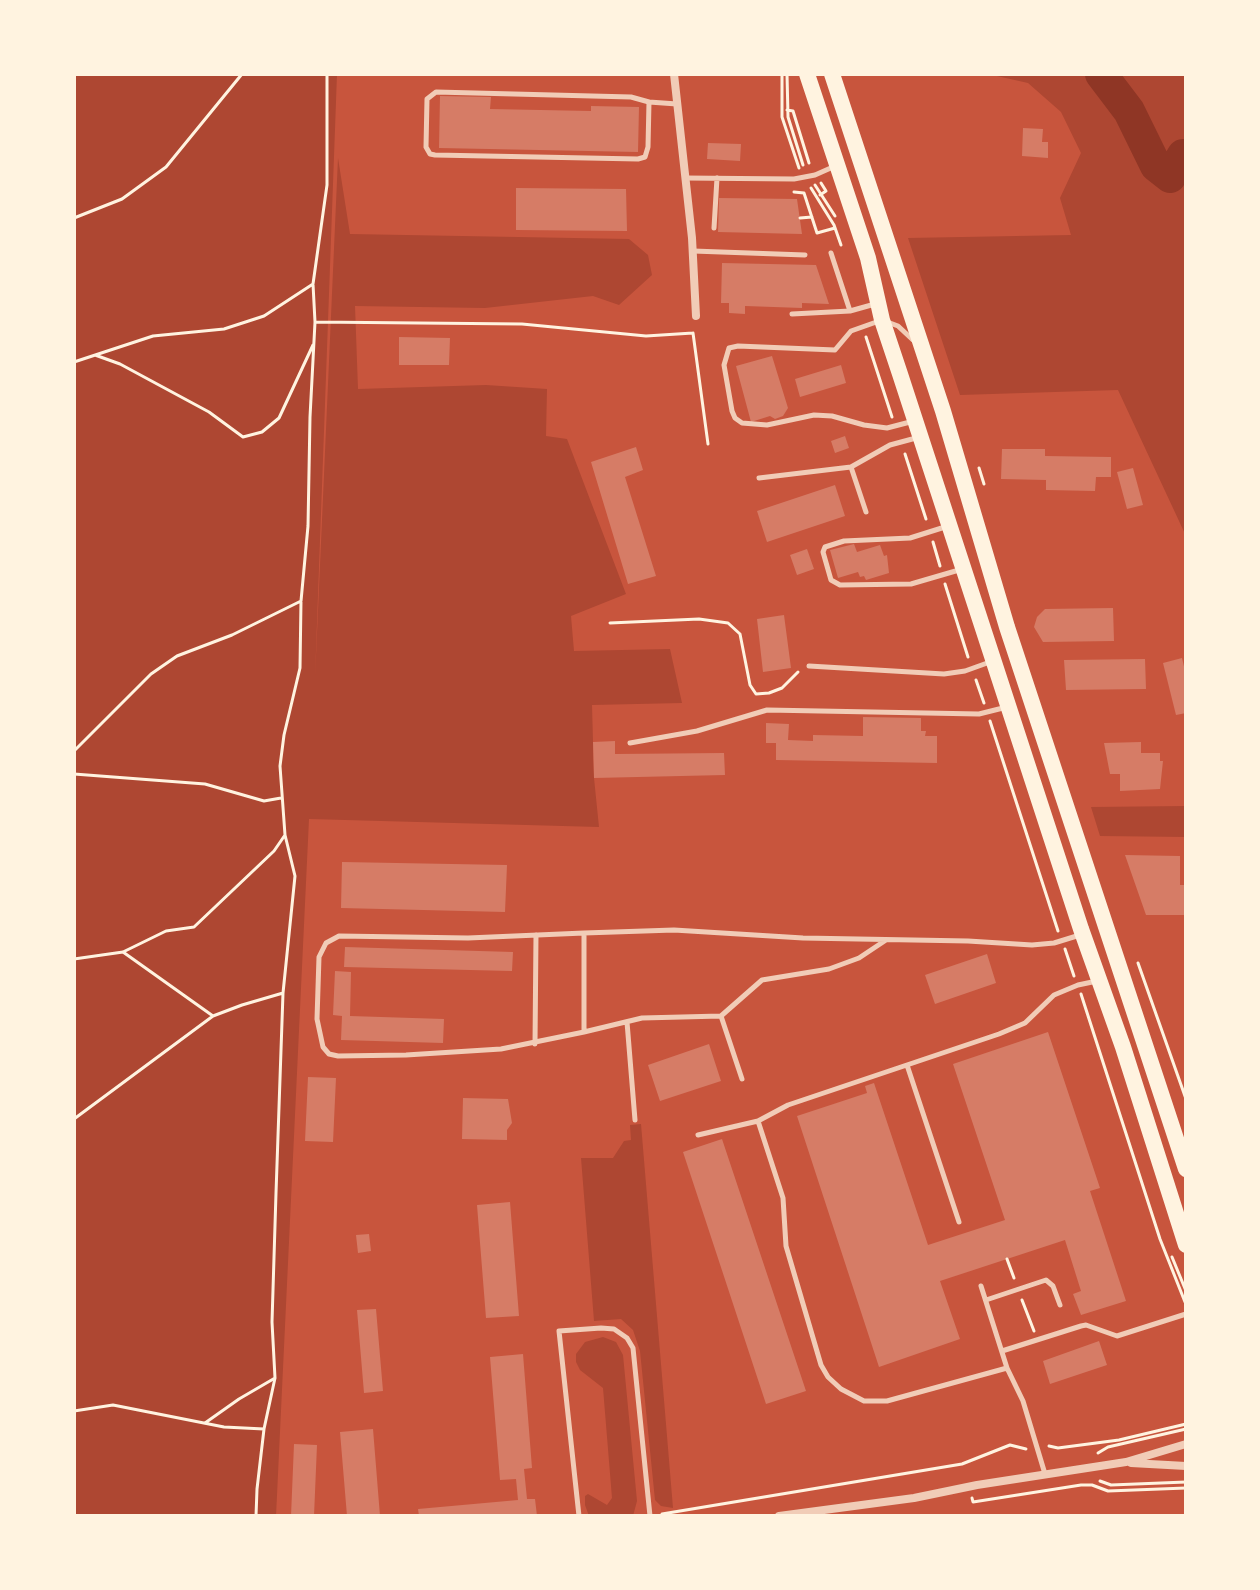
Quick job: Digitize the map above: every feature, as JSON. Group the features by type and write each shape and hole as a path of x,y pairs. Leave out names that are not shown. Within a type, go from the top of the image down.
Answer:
{"main road":[{"path":"807,74 868,258 880,312 963,569 1186,1245"},
{"path":"832,74 924,353 1007,627 1186,1169"}],"street":[{"path":"674,74 693,251 696,316"},
{"path":"779,1516 872,1504 1126,1462 1186,1444"},
{"path":"1126,1462 1186,1466"},
{"path":"872,1504 872,1516"}],"lane":[{"path":"649,102 648,147 645,157 641,159 435,155 430,154 426,147 427,99 436,92 615,96 677,104"},
{"path":"685,178 782,179 815,175 837,165"},
{"path":"714,228 717,178"},
{"path":"693,251 805,255"},
{"path":"831,253 850,311"},
{"path":"792,314 880,312 924,353"},
{"path":"880,312 844,337 835,350 729,348 724,365 732,411 742,423 753,425 814,415 864,425 918,428"},
{"path":"759,478 851,467 881,449 901,442 918,428"},
{"path":"851,467 866,512"},
{"path":"950,525 910,538 844,541 825,547 823,552 831,580 840,585 911,584 963,569"},
{"path":"809,666 944,674 993,661"},
{"path":"630,743 697,731 767,710 987,713 1008,706"},
{"path":"887,940 859,958 829,969 762,980 721,1016 662,1016 535,1044 454,1052 338,1056 329,1054 323,1047 317,1019 319,957 322,948 333,938 468,938 674,930 1032,945 1082,934"},
{"path":"584,933 584,1032"},
{"path":"535,1044 536,935"},
{"path":"698,1135 758,1121 788,1105 1025,1023 1049,999 1078,985 1099,980"},
{"path":"721,1016 742,1079"},
{"path":"627,1022 635,1120"},
{"path":"907,1065 959,1222"},
{"path":"758,1121 783,1198 786,1246 821,1365 828,1377 851,1397 876,1402 1007,1368"},
{"path":"986,1300 1046,1280 1053,1286 1060,1305"},
{"path":"981,1286 1007,1368 1023,1401 1045,1474"},
{"path":"1002,1351 1081,1326 1117,1336 1186,1314"},
{"path":"579,1516 559,1331 601,1328 614,1329 627,1338 633,1348 651,1516"}],"path":[{"path":"74,218 122,199 166,167 242,74"},
{"path":"256,1516 264,1429 275,1378 272,1322 283,993 295,876 285,835 280,766 300,668 315,322 313,284 327,185 327,74"},
{"path":"782,74 782,110 795,157 835,228 842,249"},
{"path":"782,110 793,111 815,175 826,191 817,197"},
{"path":"782,179 783,192 804,193 817,233 835,228"},
{"path":"800,218 812,217"},
{"path":"74,362 153,336 224,329 264,316 313,284"},
{"path":"696,316 693,333 708,444"},
{"path":"315,322 522,324 646,336 693,333"},
{"path":"862,326 895,426"},
{"path":"95,355 120,364 209,412 243,437 262,432 279,418 314,341"},
{"path":"901,442 972,669 1160,1239 1186,1305"},
{"path":"977,461 986,490"},
{"path":"74,751 151,674 177,656 232,635 301,601"},
{"path":"610,623 699,619 728,623 740,634 750,685 756,694 782,688 801,669 809,666"},
{"path":"74,774 205,784 264,801 281,798"},
{"path":"74,959 123,952 166,931 194,927 274,851 285,835"},
{"path":"123,952 213,1016"},
{"path":"1134,952 1186,1099"},
{"path":"74,1119 213,1016 283,993"},
{"path":"205,1423 275,1378"},
{"path":"74,1411 113,1405 224,1427 264,1429"},
{"path":"1046,1446 1058,1448 1119,1440 1186,1427"},
{"path":"1186,1427 1108,1447 1094,1456 1085,1468 1111,1485 1186,1482"},
{"path":"651,1516 962,1464 1010,1445 1026,1449"},
{"path":"969,1486 973,1502 1081,1485 1108,1491 1186,1488"}],"shaded area":[{"path":"74,74 337,74 315,678 338,158 350,234 629,239 648,255 652,275 619,305 593,296 485,308 355,306 358,389 486,385 547,389 546,436 567,439 626,594 571,616 574,651 670,649 682,703 592,705 599,827 309,819 276,1516 74,1516"},
{"path":"988,74 1186,74 1186,536 1118,390 960,395 908,238 1071,235 1060,198 1081,153 1061,112 1028,83"},
{"path":"1186,806 1186,837 1100,836 1091,807"},
{"path":"641,1124 673,1508 661,1506 655,1500 640,1351 633,1330 621,1319 594,1321 581,1158 613,1158 624,1141 631,1140 630,1125"},
{"path":"603,1337 616,1342 623,1355 637,1501 633,1516 589,1516 585,1505 588,1494 607,1505 612,1498 603,1388 580,1370 576,1362 576,1354 585,1342"}],"building":[{"path":"440,96 491,97 490,109 591,111 591,106 639,107 638,152 439,148"},
{"path":"1023,128 1043,129 1042,142 1048,142 1048,158 1022,156"},
{"path":"708,143 741,144 740,161 707,159"},
{"path":"516,188 626,189 627,231 516,230"},
{"path":"719,198 797,199 802,234 718,232"},
{"path":"722,263 816,265 829,304 802,303 802,308 745,306 745,314 729,313 729,303 721,303"},
{"path":"399,337 450,338 449,365 399,365"},
{"path":"772,356 788,408 783,416 751,422 736,366"},
{"path":"841,365 846,383 800,397 795,379"},
{"path":"845,436 849,448 835,453 831,441"},
{"path":"636,447 643,470 625,477 656,576 628,584 591,462"},
{"path":"1002,449 1045,449 1045,456 1111,457 1111,477 1096,477 1095,491 1046,490 1046,480 1001,479"},
{"path":"1133,468 1143,505 1127,509 1117,472"},
{"path":"835,485 845,516 767,542 757,511"},
{"path":"854,544 857,552 880,545 884,556 887,555 889,573 866,580 858,572 838,578 830,550"},
{"path":"807,549 814,569 797,575 790,555"},
{"path":"1113,608 1114,641 1043,642 1034,627 1037,617 1045,609"},
{"path":"784,615 791,668 763,672 757,619"},
{"path":"1182,658 1186,675 1186,713 1176,715 1163,663"},
{"path":"1145,659 1146,689 1066,690 1064,660"},
{"path":"863,717 921,718 921,731 926,731 925,736 937,736 937,763 776,760 776,743 766,743 766,723 789,724 788,740 813,741 813,735 863,736"},
{"path":"615,741 615,754 724,753 725,775 594,778 593,742"},
{"path":"1141,742 1141,753 1160,753 1160,761 1163,761 1160,789 1120,791 1120,774 1110,774 1104,743"},
{"path":"1125,855 1180,856 1180,885 1186,885 1186,915 1146,915"},
{"path":"342,862 507,865 505,912 341,908"},
{"path":"345,947 513,952 512,971 344,967"},
{"path":"987,954 996,983 935,1004 925,975"},
{"path":"335,971 351,972 350,1016 444,1019 443,1043 341,1040 342,1016 333,1015"},
{"path":"1048,1032 1100,1188 1090,1191 1126,1301 1081,1315 1073,1294 1081,1291 1065,1240 940,1281 960,1339 879,1367 797,1116 867,1093 865,1086 874,1083 928,1245 1005,1220 953,1064"},
{"path":"709,1044 721,1081 660,1101 648,1065"},
{"path":"308,1077 336,1078 333,1142 305,1141"},
{"path":"463,1098 508,1099 512,1123 507,1130 507,1140 462,1139"},
{"path":"722,1139 806,1391 766,1404 683,1152"},
{"path":"510,1202 519,1316 486,1318 477,1205"},
{"path":"369,1234 371,1251 358,1253 356,1235"},
{"path":"376,1309 383,1391 364,1393 357,1310"},
{"path":"1099,1341 1107,1365 1050,1384 1043,1361"},
{"path":"523,1354 532,1468 524,1469 527,1499 535,1499 537,1516 419,1516 418,1509 518,1500 516,1479 500,1480 490,1357"},
{"path":"373,1429 380,1516 347,1516 340,1432"},
{"path":"294,1444 317,1445 314,1516 291,1516"}],"waterway":[{"path":"1101,74 1129,111 1156,166 1170,177 1183,155 1186,158"}]}
